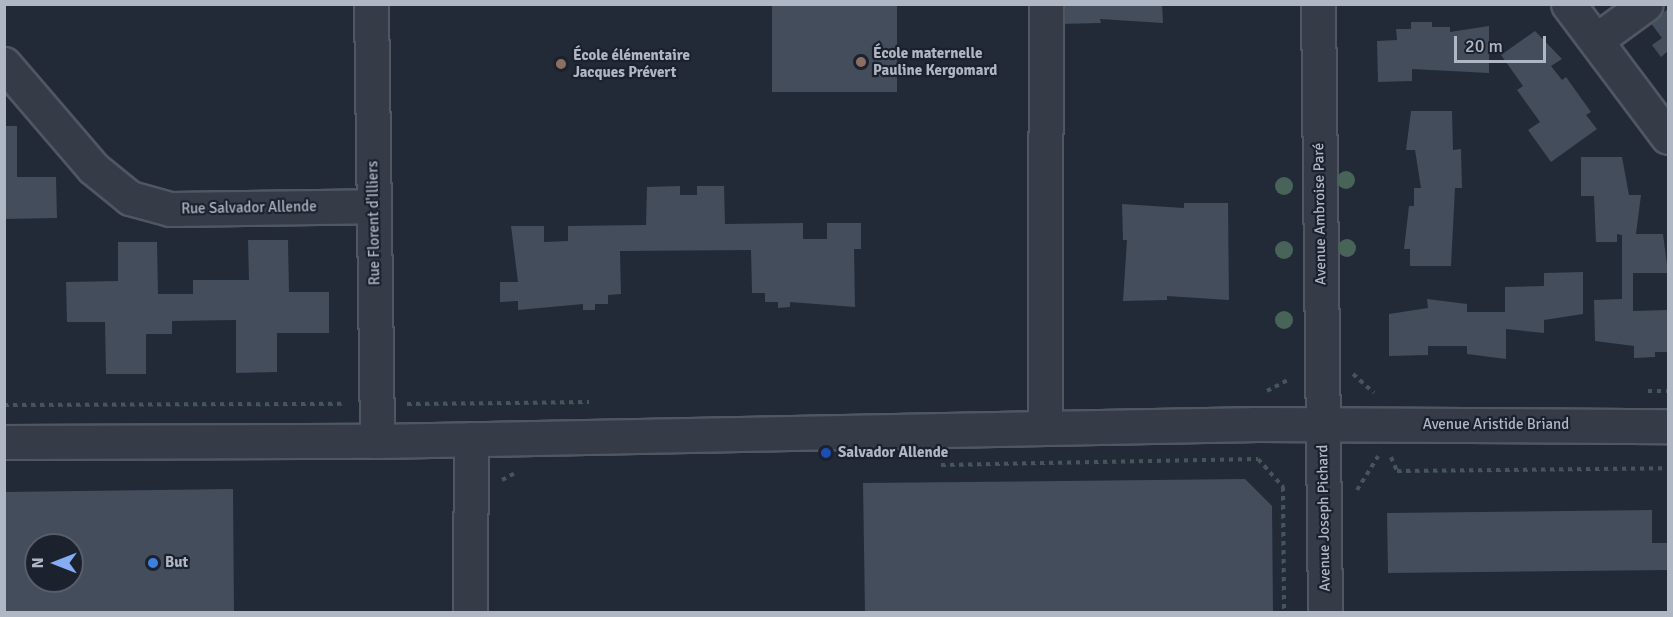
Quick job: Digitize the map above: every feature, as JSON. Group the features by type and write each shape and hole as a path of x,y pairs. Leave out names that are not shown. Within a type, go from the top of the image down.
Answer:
{"street":[{"name":"Rue Florent d'Illiers","path":"371,4 377,441"},
{"path":"1045,428 1046,4"},
{"name":"Avenue Ambroise Paré","path":"1318,4 1323,424"},
{"path":"1568,4 1598,39 1668,137"},
{"path":"1598,39 1646,4"},
{"name":"Rue Salvador Allende","path":"4,64 93,168 130,198 170,209 374,206"},
{"name":"Avenue Aristide Briand","path":"4,442 377,441 1323,424 1668,426"},
{"name":"Avenue Joseph Pichard","path":"1323,424 1325,612"},
{"path":"470,612 471,439"}],"path":[{"path":"1353,373 1376,395"},
{"path":"1257,396 1300,374"},
{"path":"4,405 603,402"},
{"path":"1357,486 1385,445"},
{"path":"1389,454 1397,471 1668,468"},
{"path":"935,465 1258,459 1283,487 1284,612"},
{"path":"472,495 516,472 528,472"}],"building":[{"path":"772,4 897,4 897,92 772,92"},
{"path":"1057,4 1162,4 1163,23 1100,19 1101,23 1057,24"},
{"path":"1668,9 1668,51 1661,57 1652,45 1662,38 1650,22"},
{"path":"1411,22 1432,22 1432,27 1450,27 1450,32 1489,26 1489,73 1412,69 1412,81 1378,82 1377,41 1397,40 1396,29 1411,29"},
{"path":"1535,31 1562,59 1551,66 1562,80 1566,77 1591,112 1586,115 1597,129 1551,162 1528,130 1540,122 1517,90 1523,86 1501,55"},
{"path":"1411,111 1452,111 1453,150 1461,149 1462,188 1455,188 1451,266 1410,266 1410,249 1404,249 1409,206 1414,206 1414,188 1421,188 1415,150 1406,150"},
{"path":"4,126 17,126 17,177 56,177 57,218 4,219"},
{"path":"1581,157 1622,157 1629,195 1641,195 1636,234 1663,234 1668,273 1633,273 1633,311 1668,310 1668,352 1655,352 1655,357 1634,358 1634,346 1595,341 1594,300 1622,299 1622,235 1617,234 1617,242 1596,242 1594,196 1581,196"},
{"path":"680,186 680,195 697,195 697,186 724,186 725,224 803,223 803,239 827,239 827,223 861,223 861,249 854,249 855,307 790,302 790,307 778,308 778,302 765,302 765,293 752,293 751,250 620,251 621,294 608,295 608,304 595,304 595,310 583,310 583,304 518,310 518,301 500,302 500,282 518,282 511,226 544,226 544,242 568,241 568,226 646,225 647,187"},
{"path":"1184,203 1228,203 1229,300 1167,296 1167,300 1123,301 1127,240 1123,240 1122,204 1184,208"},
{"path":"248,240 288,240 289,292 329,292 329,333 277,333 277,372 236,373 236,320 172,321 172,334 146,334 146,374 106,374 105,322 67,322 66,282 118,281 118,242 157,242 158,294 193,294 193,280 249,280"},
{"path":"1583,272 1583,314 1544,320 1544,333 1506,329 1506,359 1467,354 1467,346 1428,346 1428,355 1389,356 1389,314 1428,308 1427,299 1467,304 1467,312 1505,312 1505,287 1544,286 1544,273"},
{"path":"1245,479 1272,506 1273,612 865,612 863,483"},
{"name":"But","path":"233,489 234,612 4,612 4,492"},
{"path":"1652,510 1652,543 1668,543 1668,570 1388,573 1387,513"}],"place":[{"name":"École maternelle Pauline Kergomard","path":"861,62"},
{"name":"École élémentaire Jacques Prévert","path":"561,64"},
{"name":"Salvador Allende","path":"826,453"},
{"name":"But","path":"153,563"}]}
